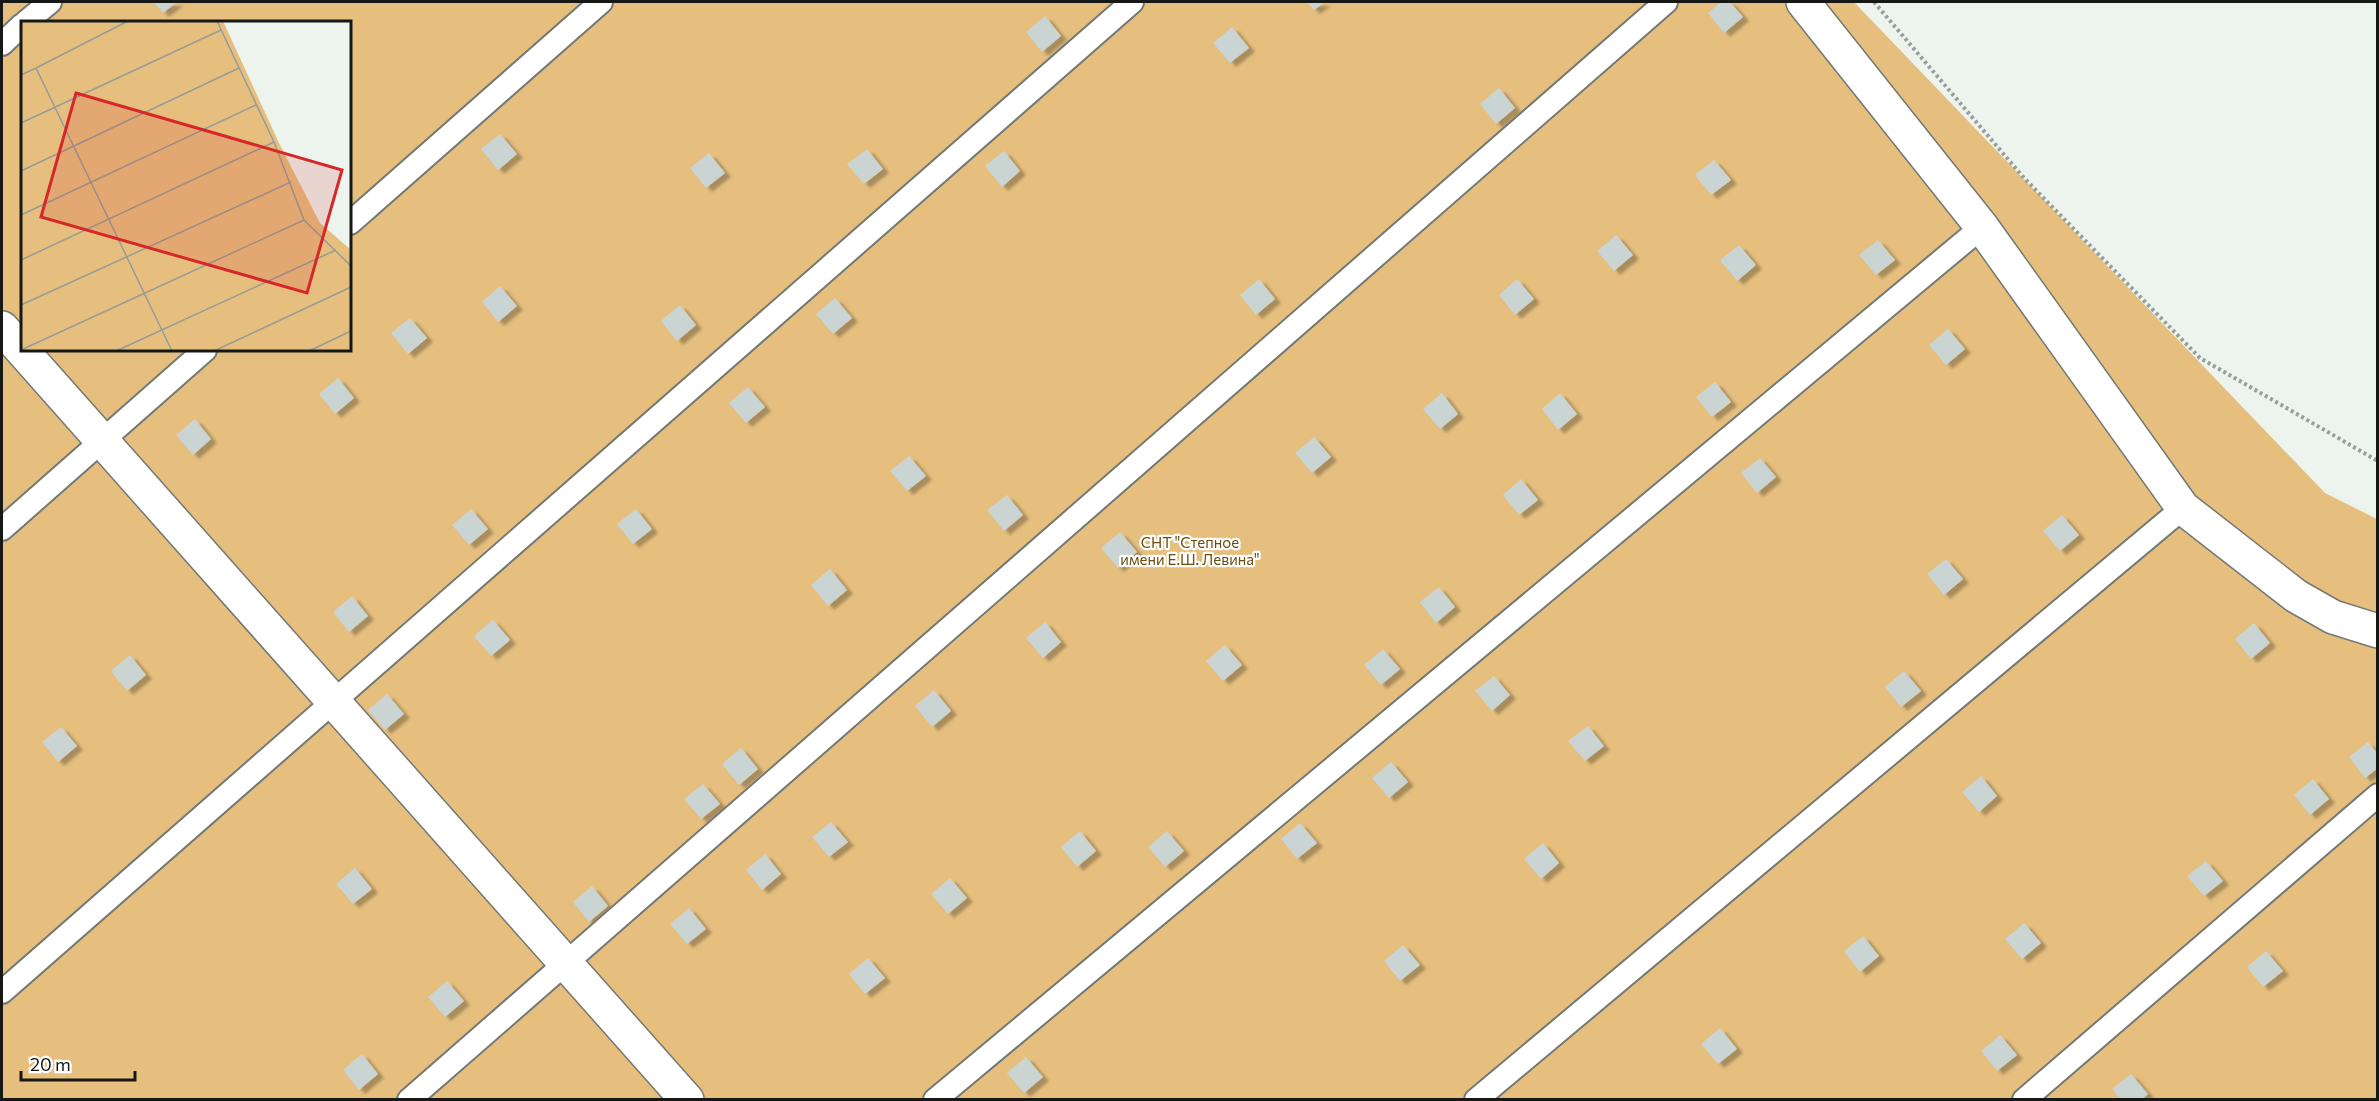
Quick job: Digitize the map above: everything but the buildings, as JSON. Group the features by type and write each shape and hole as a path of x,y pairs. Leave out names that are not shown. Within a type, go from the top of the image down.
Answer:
{"street":[{"path":"1803,2 1982,226 2183,508 2296,596 2333,617 2378,631"},
{"path":"2,328 21,350"},
{"path":"22,351 687,1100"}],"lane":[{"path":"28,21 50,2"},
{"path":"351,222 601,2"},
{"path":"2,992 1132,2"},
{"path":"409,1100 1666,2"},
{"path":"2,44 21,27"},
{"path":"935,1100 1982,226"},
{"path":"2,529 204,351"},
{"path":"1476,1100 2183,508"},
{"path":"2024,1100 2378,795"}],"path":[{"path":"1874,2 2024,178 2200,358 2378,461"}],"green space":[{"name":"СНТ \"Степное имени Е.Ш. Левина\"","path":"2,2 1854,2 2325,493 2377,519 2377,1099 2,1100"}]}
